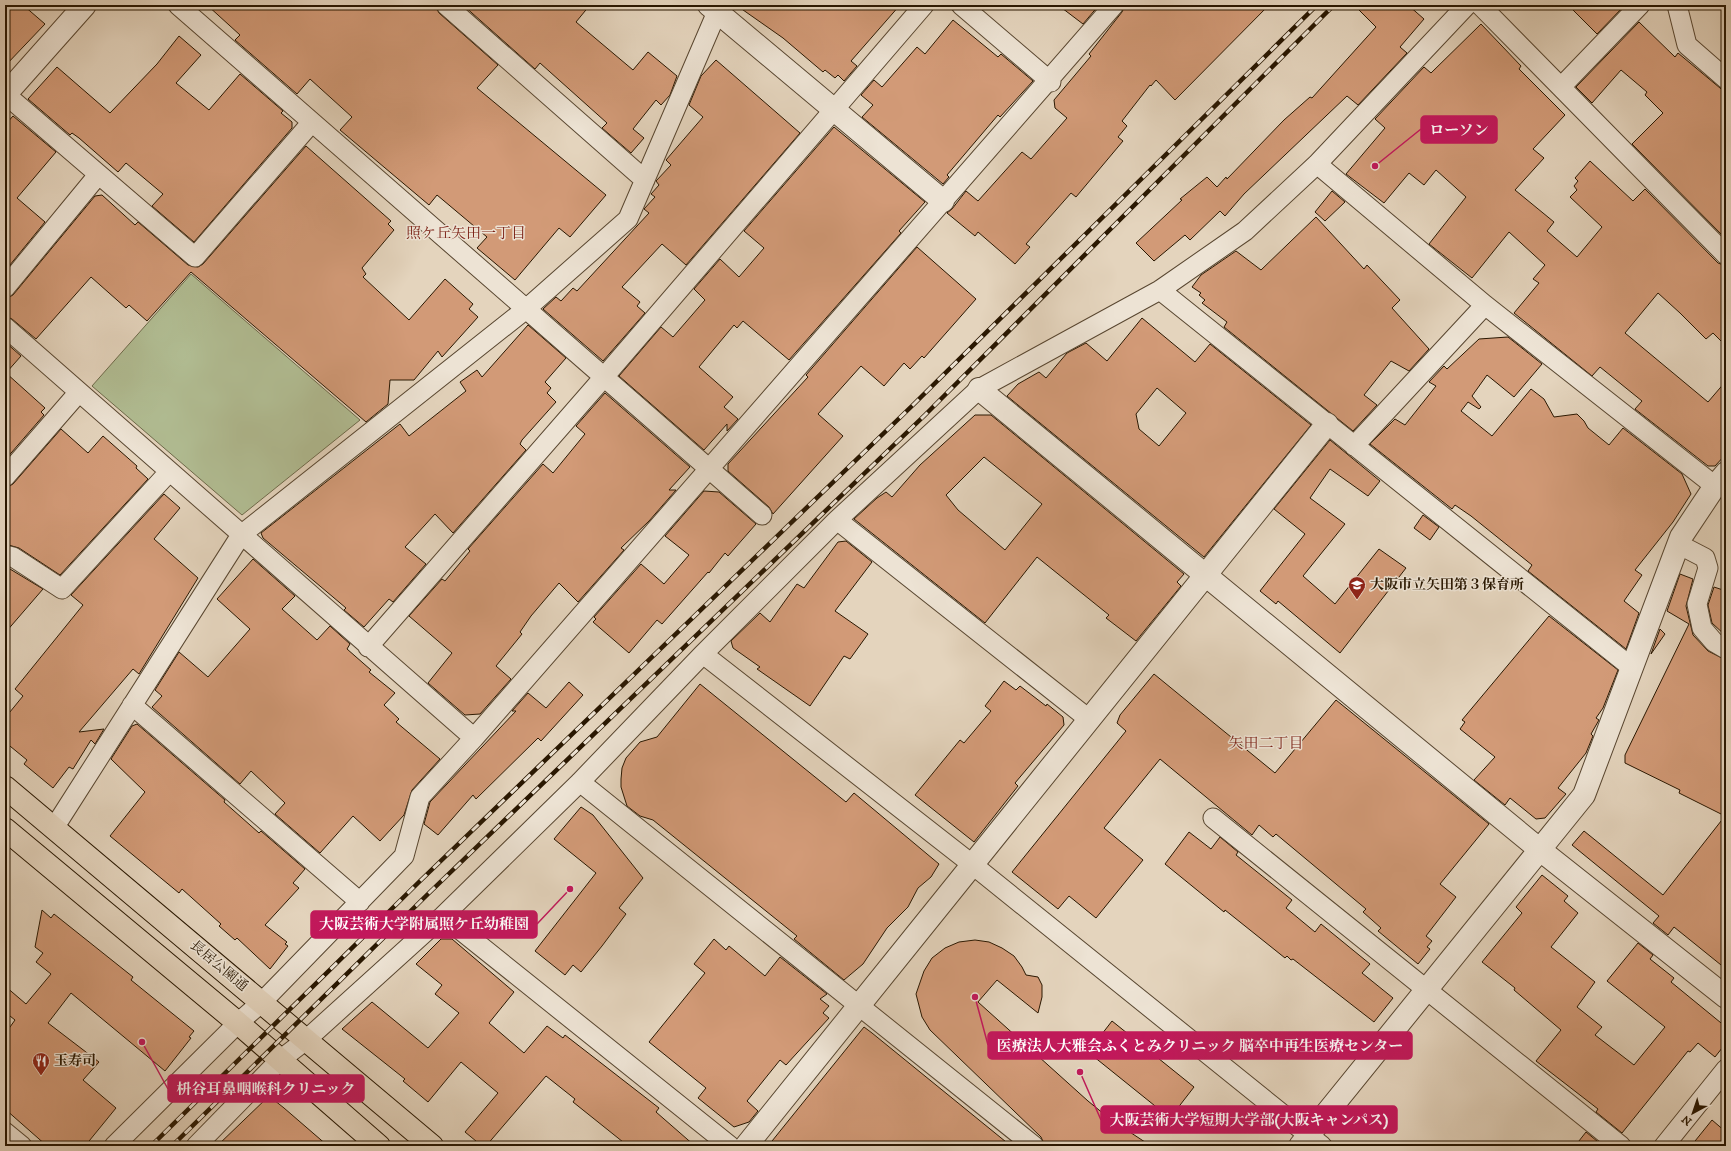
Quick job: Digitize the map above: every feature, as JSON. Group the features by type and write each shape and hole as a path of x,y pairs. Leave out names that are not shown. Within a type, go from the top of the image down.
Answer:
{"highway":[{"name":"長居公園通","path":"5,787 432,1146"},
{"path":"5,829 280,1060 371,1143"}],"street":[{"path":"85,5 5,95 195,257 312,122"},
{"path":"178,5 762,515"},
{"path":"446,5 645,180"},
{"path":"368,646 604,377 924,5"},
{"path":"961,5 1050,81"},
{"path":"114,1146 262,1002 404,856 420,797 474,738 710,469 943,200 1050,81 1114,5"},
{"path":"196,1146 280,1060 306,1040 443,916 580,782 703,654 837,520 980,389 1160,290 1245,230 1317,164 1467,5"},
{"path":"1480,5 1726,255"},
{"path":"1560,87 1640,5"},
{"path":"1677,5 1687,46 1726,79"},
{"path":"54,828 241,535 526,309 628,219 716,7 834,110 943,200"},
{"path":"703,654 973,865 1311,1142 1427,989 1584,795 1630,667 1678,544 1720,480 1486,305 1317,164"},
{"path":"5,288 98,175"},
{"path":"1160,290 1630,667"},
{"path":"1354,446 1486,305"},
{"path":"5,327 474,738"},
{"path":"980,389 1539,849 1726,997"},
{"path":"5,477 79,392"},
{"path":"746,1146 1327,424"},
{"path":"5,555 13,557 62,589 170,472"},
{"path":"837,520 1090,720"},
{"path":"1678,544 1705,558 1708,568 1697,604 1702,628 1714,642 1726,650"},
{"path":"132,705 360,902"},
{"path":"580,782 1034,1146"},
{"path":"1213,818 1621,1146"},
{"path":"443,916 730,1146"},
{"path":"1664,1146 1726,1069"},
{"path":"5,1132 22,1146"}],"green space":[{"path":"191,274 360,420 242,515 92,386"}],"building":[{"path":"11,5 23,5 45,24 5,66 5,11"},
{"path":"207,5 435,5 439,13 498,65 477,88 606,195 570,237 559,228 515,280 477,248 487,237 437,195 429,205 340,130 352,117 310,79 297,94 235,40 240,35"},
{"path":"463,5 590,5 576,22 633,70 648,52 677,76 670,95 661,105 656,100 633,129 644,138 631,153 602,128 607,123 540,63 535,69"},
{"path":"736,5 900,5 851,61 857,66 844,81 838,75 835,78 825,70 823,72 783,38"},
{"path":"1058,5 1099,5 1083,24"},
{"path":"1125,5 1269,5 1175,100 1156,80 1151,86 1150,85 1122,121 1127,126 1118,137 1123,141 1076,197 1071,193 1026,244 1030,247 1015,264 978,232 975,236 947,213 966,191 978,201 1022,152 1031,159 1067,118 1055,108 1054,100 1091,56 1089,54 1122,12"},
{"path":"1354,5 1408,5 1424,19 1400,47 1407,53 1358,105 1347,96 1244,194 1225,216 1220,211 1190,240 1185,235 1154,261 1136,243 1182,200 1180,199 1207,177 1217,187 1226,177 1227,179 1284,120 1310,97 1312,98 1376,27"},
{"path":"1568,5 1623,5 1624,6 1597,34"},
{"path":"953,20 998,57 1001,54 1033,81 1000,117 998,115 947,175 949,177 943,184 862,117 873,105 861,95 874,80 882,87 917,47 925,54"},
{"path":"1639,22 1675,57 1678,53 1726,93 1726,239 1632,144 1663,113 1645,95 1647,92 1621,70 1592,103 1576,87"},
{"path":"1481,24 1521,66 1519,69 1565,115 1533,149 1544,158 1515,190 1554,222 1547,231 1577,257 1602,227 1570,197 1577,190 1574,186 1578,181 1575,178 1590,161 1633,201 1645,189 1718,263 1726,266 1726,346 1713,333 1706,339 1658,293 1625,333 1708,402 1726,381 1726,454 1715,466 1708,466 1635,409 1642,401 1600,367 1592,376 1514,313 1539,283 1533,279 1545,265 1509,232 1472,278 1429,244 1466,197 1436,170 1424,185 1409,173 1384,203 1346,174 1385,128 1375,119 1424,67 1431,73"},
{"path":"179,36 201,55 176,83 209,110 240,74 283,111 281,113 292,122 292,128 194,242 152,206 163,194 126,163 118,172 79,138 72,133 70,135 28,99 57,67 110,113 157,64"},
{"path":"716,60 800,133 686,265 662,244 622,287 640,302 637,306 645,313 603,361 543,309 556,297 561,301 573,288 577,291 649,213 644,209 655,197 651,194 659,185 656,181 671,165 666,160 703,117 689,105 701,76"},
{"path":"13,116 56,152 17,198 45,222 5,271 5,125"},
{"path":"834,127 925,202 899,231 901,233 789,360 743,321 737,328 734,325 699,367 733,397 724,407 738,419 727,431 727,424 704,450 619,376 661,327 673,337 705,300 694,289 720,259 739,277 764,248 744,231"},
{"path":"306,146 391,221 388,224 394,230 362,268 366,274 363,277 409,320 445,279 473,304 469,309 478,317 442,357 438,351 414,380 390,380 388,404 366,422 191,272 147,321 129,305 126,308 91,277 36,339 12,319 5,316 5,299 13,295 95,196 102,195 135,225 138,222 188,265 198,267 203,264"},
{"path":"1332,191 1345,202 1325,221 1315,212"},
{"path":"1316,217 1364,269 1367,265 1400,300 1392,308 1429,349 1409,371 1391,361 1364,395 1377,405 1353,431 1224,327 1227,322 1202,303 1205,300 1199,295 1201,293 1192,287 1201,275 1236,251 1261,270"},
{"path":"917,247 976,299 924,358 922,356 910,369 904,363 884,386 861,366 818,414 843,436 773,514 769,507 728,471 728,464 808,377 806,375"},
{"path":"1142,318 1195,362 1210,344 1311,425 1204,557 1007,396 1018,384 1039,372 1046,378 1067,353 1086,343 1107,361","holes":["1157,388 1186,413 1159,446 1139,429 1136,414"]},
{"path":"528,325 566,358 545,382 551,388 547,393 556,402 522,440 520,444 526,450 453,533 435,514 405,547 426,564 393,602 389,599 364,627 344,610 346,608 263,538 261,533 400,424 409,436 466,391 460,382 477,370 482,377"},
{"path":"1508,337 1542,364 1514,397 1487,375 1472,396 1481,407 1479,409 1468,402 1461,411 1492,436 1531,389 1544,399 1554,417 1577,414 1588,428 1609,445 1623,428 1682,474 1691,494 1673,522 1635,570 1642,575 1624,601 1639,613 1626,649 1528,571 1532,565 1471,516 1455,505 1452,509 1370,444 1395,419 1405,425 1436,386 1429,382 1444,366 1447,369 1479,339"},
{"path":"5,342 21,356 6,373 45,408 41,412 44,415 5,460"},
{"path":"605,393 690,467 669,490 676,490 649,521 621,548 624,550 578,602 559,583 531,616 520,632 522,634 496,666 511,679 480,714 465,715 428,683 452,653 409,616 442,579 445,581 470,551 468,549 543,464 553,473 585,434 576,426"},
{"path":"975,415 991,415 1184,574 1177,582 1181,586 1136,641 1106,618 1109,615 1037,557 985,623 854,519 877,498 886,492 892,497 920,465","holes":["984,457 1042,504 1005,550 958,510 946,495"]},
{"path":"61,429 88,453 103,436 137,466 136,468 148,479 60,575 19,548 5,544 5,488 13,484"},
{"path":"1330,440 1380,481 1368,496 1330,469 1310,498 1345,524 1303,576 1335,604 1379,549 1406,568 1340,653 1278,601 1276,604 1260,591 1305,534 1274,509"},
{"path":"704,491 719,492 756,524 728,556 725,553 709,573 708,572 662,624 657,620 629,653 593,622 596,619 594,617 641,564 664,584 689,555 665,536"},
{"path":"164,494 180,508 154,539 198,578 139,674 133,669 79,732 104,729 95,744 91,740 73,769 69,767 53,788 24,764 27,760 5,742 5,718 23,696 15,689 83,605 71,595"},
{"path":"1423,515 1439,527 1430,540 1414,528"},
{"path":"846,541 872,562 835,611 868,634 850,659 844,656 810,706 757,669 760,667 733,648 731,641 760,613 770,622 797,584 804,588 838,542"},
{"path":"253,559 295,596 282,609 317,640 330,626 350,644 347,649 371,670 369,672 395,693 384,705 399,719 396,722 440,759 412,790 404,815 380,841 353,816 320,853 275,814 285,803 251,771 240,784 152,707 162,696 155,690 179,652 208,677 250,629 217,599"},
{"path":"5,566 43,589 5,633"},
{"path":"1680,574 1693,579 1686,606 1693,635 1708,651 1726,660 1726,969 1674,927 1668,935 1653,923 1659,916 1572,845 1584,831 1663,895 1725,816 1679,793 1680,790 1625,763 1625,755 1689,624 1667,611"},
{"path":"1714,587 1726,591 1726,636 1712,623 1708,605"},
{"path":"1549,616 1618,670 1603,708 1596,718 1599,720 1591,734 1593,736 1586,753 1558,788 1566,794 1545,818 1536,819 1510,798 1505,805 1474,780 1495,757 1460,729 1465,722 1462,720"},
{"path":"1660,629 1665,634 1651,654"},
{"path":"1154,674 1275,773 1336,700 1489,824 1440,884 1456,897 1426,936 1432,941 1427,947 1430,949 1418,964 1378,931 1381,928 1363,912 1366,909 1276,834 1273,837 1259,825 1252,835 1160,759 1104,828 1143,860 1096,918 1069,896 1058,909 1012,872 1126,731 1117,723 1120,715"},
{"path":"1004,681 1016,690 1020,686 1046,706 1047,704 1063,717 1064,725 1015,783 1018,786 974,842 915,795 960,740 964,743 991,711 985,706"},
{"path":"569,682 583,695 541,741 538,738 476,799 473,795 438,835 424,824 430,802 516,711 512,711 528,693 546,708"},
{"path":"700,684 846,802 854,793 939,864 931,877 918,888 908,907 887,928 863,964 844,980 794,939 797,936 653,820 640,816 627,806 621,787 622,768 626,758 640,742 657,737"},
{"path":"137,724 225,800 224,802 259,833 261,831 305,869 293,883 299,888 265,925 287,942 285,944 288,946 270,969 237,938 235,940 219,926 221,924 182,889 179,893 110,836 145,792 111,759 132,726"},
{"path":"581,807 593,815 643,878 619,908 626,914 602,946 581,972 573,965 565,975 535,951 596,873 554,839"},
{"path":"1189,832 1211,849 1220,837 1238,852 1236,855 1292,900 1286,908 1315,932 1321,924 1370,964 1362,973 1393,998 1374,1022 1293,959 1291,960 1287,956 1285,958 1225,910 1224,912 1165,864"},
{"path":"1542,875 1568,896 1564,901 1578,913 1551,947 1595,982 1577,1007 1602,1027 1595,1035 1634,1065 1665,1027 1607,981 1638,943 1653,955 1650,959 1674,978 1671,982 1726,1027 1726,1043 1715,1057 1698,1043 1690,1052 1688,1051 1622,1133 1596,1112 1598,1109 1536,1061 1561,1030 1514,990 1515,988 1482,962 1522,913 1516,907"},
{"path":"42,910 51,918 54,914 133,977 131,980 194,1031 189,1037 191,1038 165,1071 71,993 48,1023 99,1062 83,1080 116,1108 85,1146 47,1146 5,1109 5,1034 15,1020 5,1012 5,986 26,1004 51,974 36,962 43,953 35,947"},
{"path":"441,939 452,939 514,992 489,1023 524,1053 547,1026 563,1038 565,1035 659,1108 656,1112 695,1146 628,1146 573,1102 575,1099 546,1076 486,1146 482,1146 465,1132 498,1093 461,1062 428,1102 403,1081 405,1079 342,1029 372,1002 428,1048 459,1013 435,994 442,985 416,964"},
{"path":"714,939 726,950 729,946 765,976 780,957 827,994 820,999 829,1006 823,1013 829,1018 786,1065 780,1060 747,1101 758,1111 749,1122 734,1127 698,1098 706,1088 649,1042 705,973 694,964"},
{"path":"975,940 989,942 1014,956 1026,975 1038,977 1042,985 1042,997 1038,1013 997,980 978,1002 1088,1101 1110,1119 1151,1146 1045,1146 1041,1137 930,1030 922,1017 916,994 924,971 932,958 945,948 959,942"},
{"path":"1112,1021 1194,1087 1170,1118 1088,1052"},
{"path":"864,1027 872,1033 1011,1146 768,1146"},
{"path":"269,1096 284,1108 328,1146 217,1146"},
{"path":"1712,1120 1726,1132 1726,1146 1691,1146"},
{"path":"1586,1132 1603,1146 1575,1146"}],"railway":[{"path":"151,1146 419,882 914,404 1317,5"},
{"path":"172,1146 429,893 925,415 1334,5"}],"place":[{"name":"ローソン","path":"1375,166"},
{"name":"大阪市立矢田第３保育所","path":"1357,600"},
{"name":"大阪芸術大学附属照ケ丘幼稚園","path":"570,889"},
{"name":"医療法人大雅会ふくとみクリニック 脳卒中再生医療センター","path":"975,997"},
{"name":"枡谷耳鼻咽喉科クリニック","path":"142,1042"},
{"name":"大阪芸術大学短期大学部(大阪キャンパス)","path":"1080,1072"},
{"name":"玉寿司","path":"41,1076"}],"district":[{"name":"照ケ丘矢田一丁目","path":"466,233"},
{"name":"矢田二丁目","path":"1266,743"}]}
